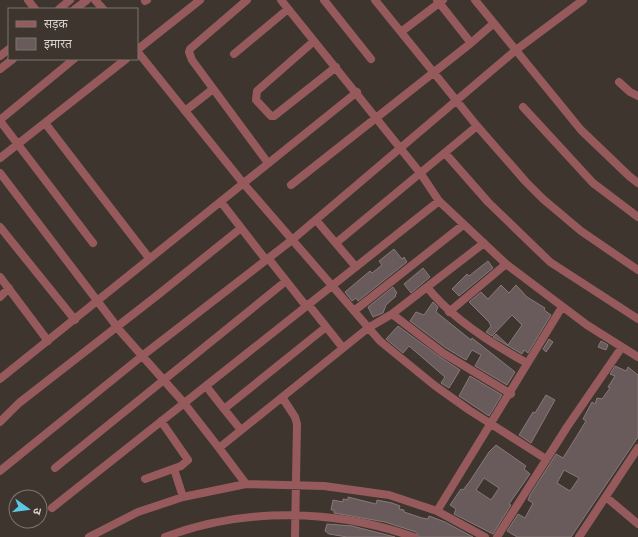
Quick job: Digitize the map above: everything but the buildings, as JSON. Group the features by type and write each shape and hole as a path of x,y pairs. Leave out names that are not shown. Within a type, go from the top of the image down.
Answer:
{"street":[{"path":"28,0 34,8"},
{"path":"60,8 70,0"},
{"path":"76,8 87,0"},
{"path":"95,0 102,8"},
{"path":"138,49 200,0"},
{"path":"248,0 190,49 189,52 192,60 268,163"},
{"path":"281,0 357,92 376,119 421,174 439,201 506,264 562,307 638,357"},
{"path":"324,0 371,59"},
{"path":"375,0 477,126 543,199 581,231 638,270"},
{"path":"475,0 581,130 638,183"},
{"path":"0,471 142,356 292,240 516,50 583,0"},
{"path":"401,32 440,1 471,43"},
{"path":"234,54 288,10"},
{"path":"291,185 339,145 376,119 434,73 494,23"},
{"path":"314,41 257,91 256,100 271,116 274,116 336,67"},
{"path":"0,56 8,50"},
{"path":"138,51 242,183 380,341 434,385 546,459"},
{"path":"0,69 12,60"},
{"path":"73,60 0,120 93,243"},
{"path":"0,158 125,60"},
{"path":"619,82 630,92 638,96"},
{"path":"185,111 213,89"},
{"path":"0,379 99,301 149,258 357,92"},
{"path":"523,107 593,183 638,217"},
{"path":"45,123 149,258"},
{"path":"336,243 477,126"},
{"path":"445,153 488,202 550,262 638,319"},
{"path":"0,173 117,326 184,403 246,484"},
{"path":"52,508 439,201"},
{"path":"220,202 343,348"},
{"path":"316,220 356,267"},
{"path":"354,311 463,225"},
{"path":"0,227 75,320"},
{"path":"0,422 19,403 117,326 149,303 241,228"},
{"path":"219,448 368,328 392,314 484,243"},
{"path":"449,312 506,264"},
{"path":"0,277 48,341"},
{"path":"55,468 163,379 286,281"},
{"path":"427,287 449,312 502,350 527,363"},
{"path":"0,297 9,288"},
{"path":"437,511 492,424 527,363 562,307"},
{"path":"392,314 443,353 510,394"},
{"path":"224,409 326,327"},
{"path":"497,537 546,459 622,347"},
{"path":"206,386 242,430"},
{"path":"282,397 295,417 297,424 295,537"},
{"path":"145,479 174,469 186,462 188,458 161,421"},
{"path":"579,537 638,450"},
{"path":"174,469 183,497"},
{"path":"88,537 138,512 183,497 246,484 324,486 389,495 437,511 485,537"},
{"path":"606,497 638,524"},
{"path":"165,537 190,528 213,523 248,518 295,515 325,517 369,524 414,537"}]}
